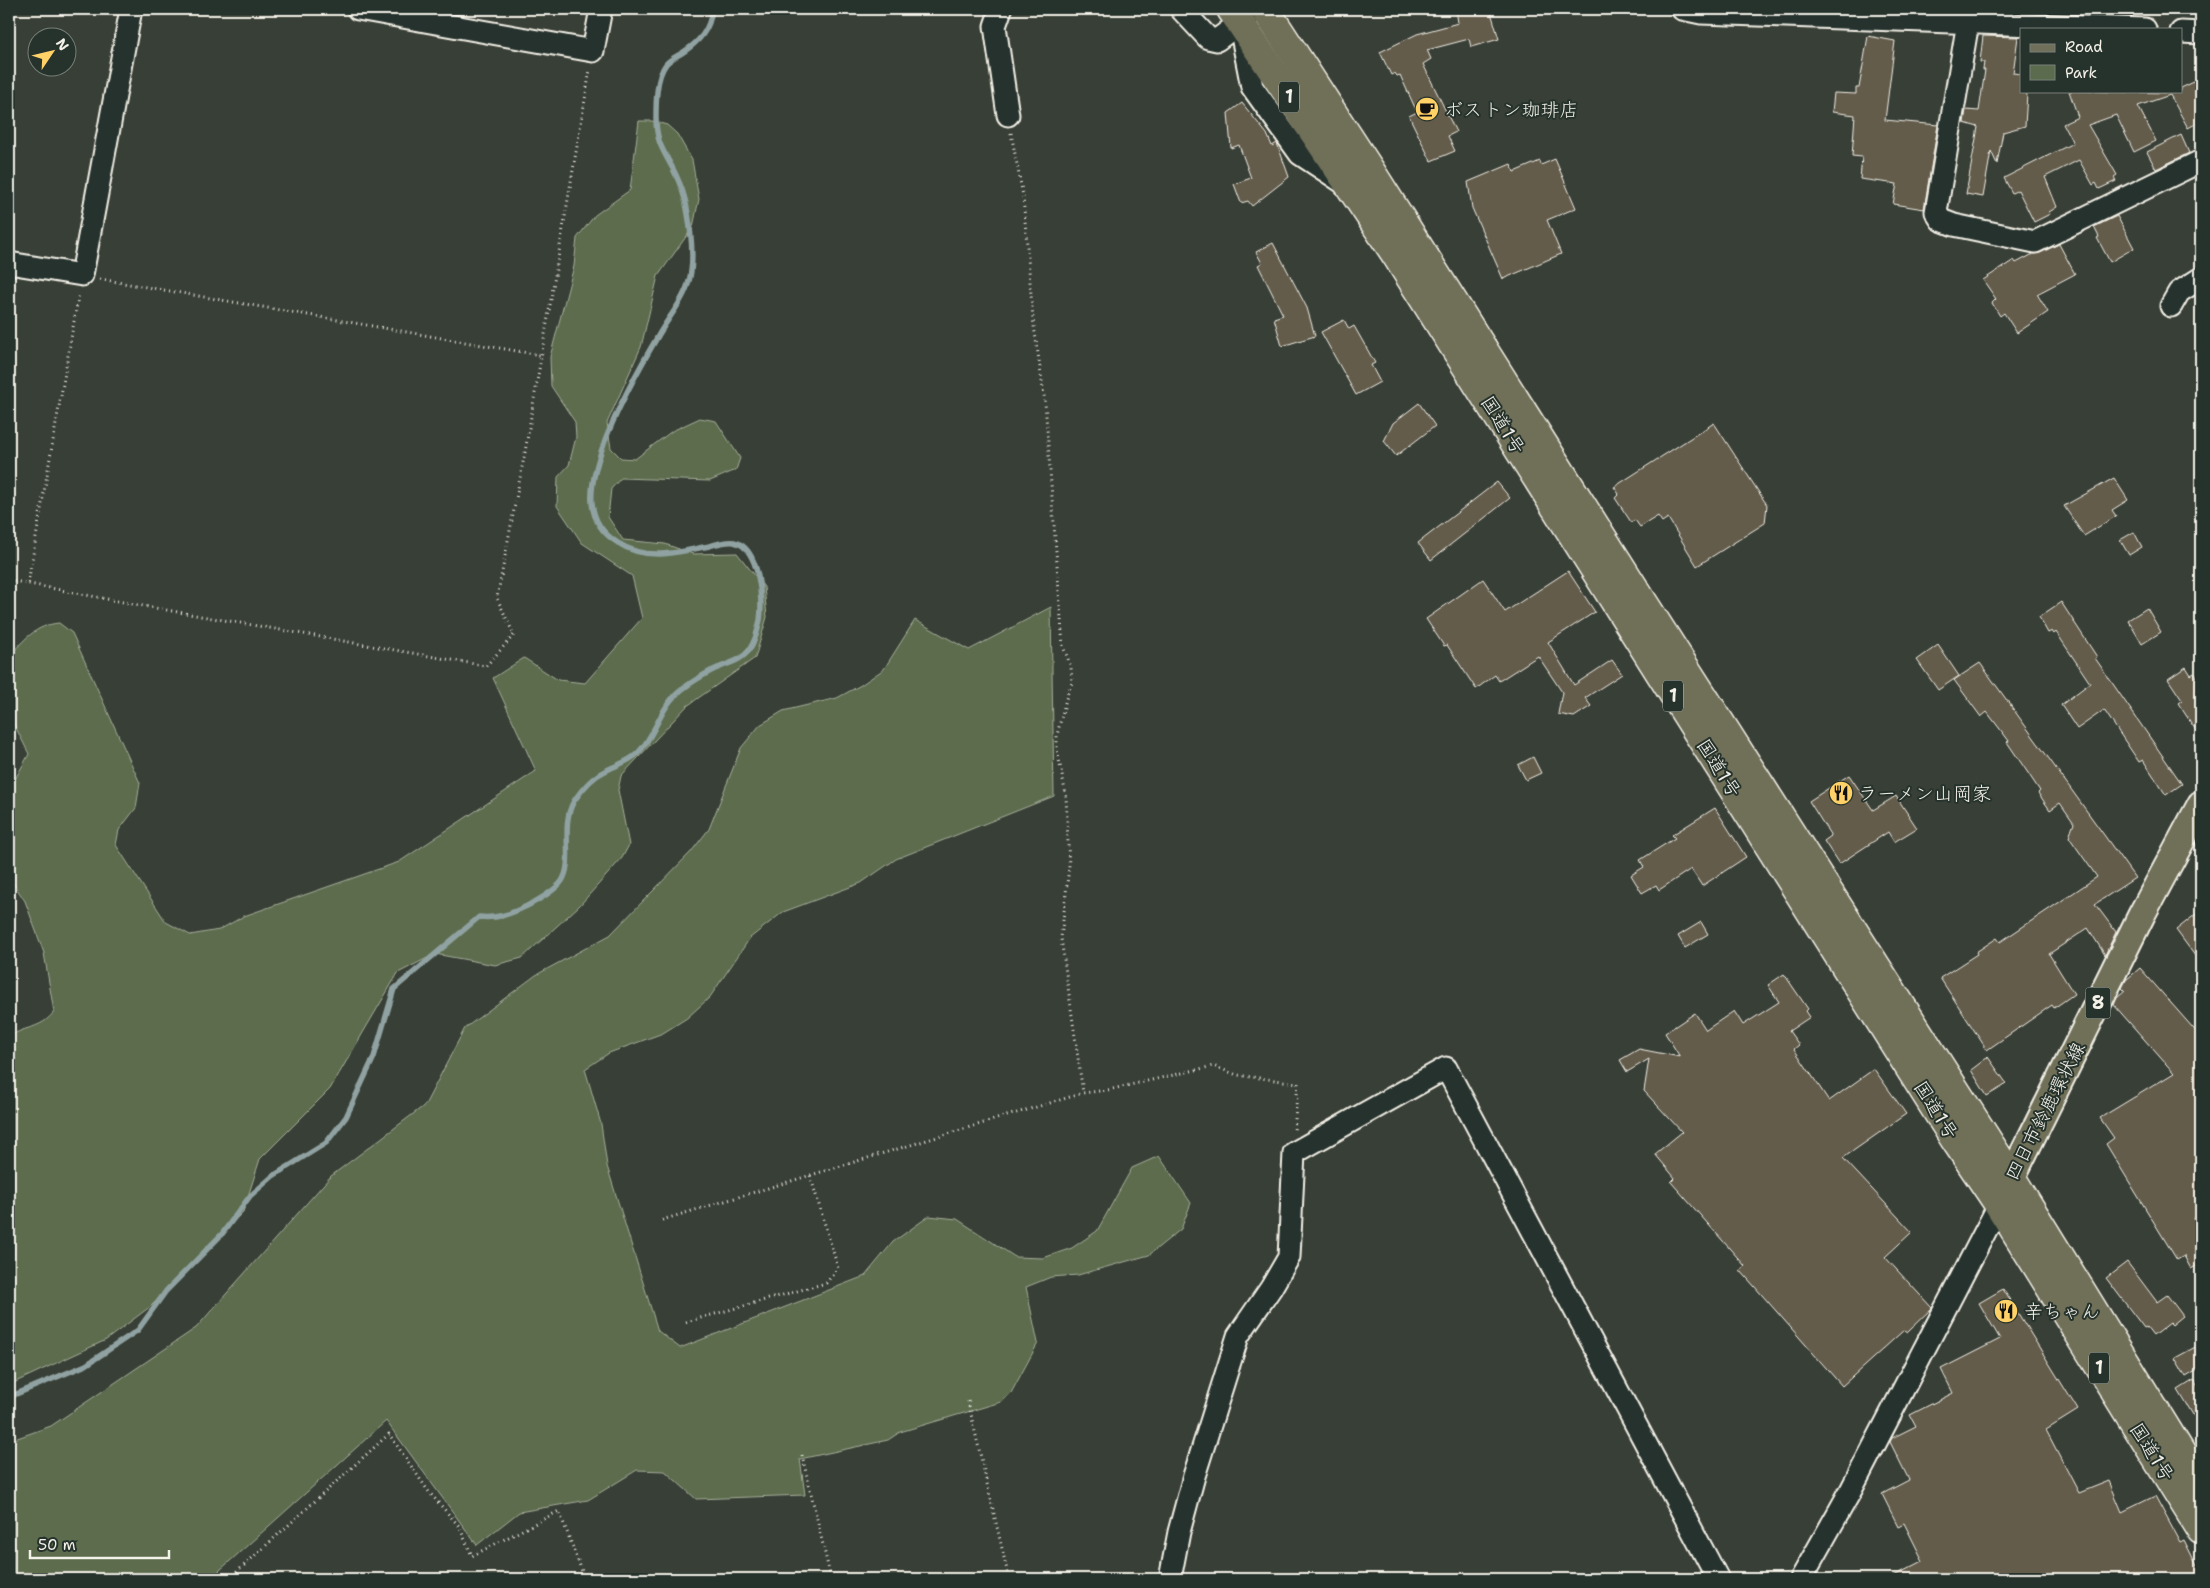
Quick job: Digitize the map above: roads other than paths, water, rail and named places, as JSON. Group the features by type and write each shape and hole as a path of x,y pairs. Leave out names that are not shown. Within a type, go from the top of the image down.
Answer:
{"highway":[{"name":"国道1号","path":"1266,9 1381,187 1587,536 1635,612 1825,911 2011,1177 2201,1484"},
{"name":"国道1号","path":"1243,13 1348,186 1587,536"},
{"name":"国道1号","path":"1825,911 1954,1140 1999,1205 2201,1530"}],"main road":[{"name":"四日市鈴鹿環状線","path":"1999,1205 2011,1177 2142,914 2201,804"}],"street":[{"path":"9,263 82,275 131,9"},
{"path":"358,9 593,51 601,9"},
{"path":"1001,9 995,26 1008,115"},
{"path":"1180,9 1208,38 1217,40 1243,13"},
{"path":"1682,9 1701,13 2120,28"},
{"path":"1243,13 1252,87 1300,154 1348,186"},
{"path":"1968,22 1936,212 1941,220 1954,225 2034,242 2201,161"},
{"path":"2182,32 2201,33"},
{"path":"2171,306 2180,292 2201,278"},
{"path":"1170,1579 1179,1532 1194,1476 1238,1336 1271,1288 1289,1257 1294,1153 1446,1068 1718,1579"},
{"path":"1801,1579 1859,1475 1999,1205"}],"waterway":[{"path":"9,1397 86,1365 138,1330 166,1291 222,1234 250,1196 273,1176 326,1143 346,1117 374,1057 394,989 479,917 498,917 504,915 527,906 551,892 562,881 566,873 568,821 574,801 580,792 600,774 627,761 638,753 648,741 666,706 680,691 706,674 742,657 753,643 760,620 760,588 754,564 743,546 734,542 728,542 663,554 651,554 629,549 608,536 600,527 592,503 597,463 615,417 648,353 687,288 689,281 692,245 686,203 679,182 658,137 656,118 658,83 666,64 688,49 703,35 709,23 712,9"}],"place":[{"name":"ボストン珈琲店","path":"1427,109"},
{"name":"ラーメン山岡家","path":"1841,793"},
{"name":"辛ちゃん","path":"2006,1311"}]}
